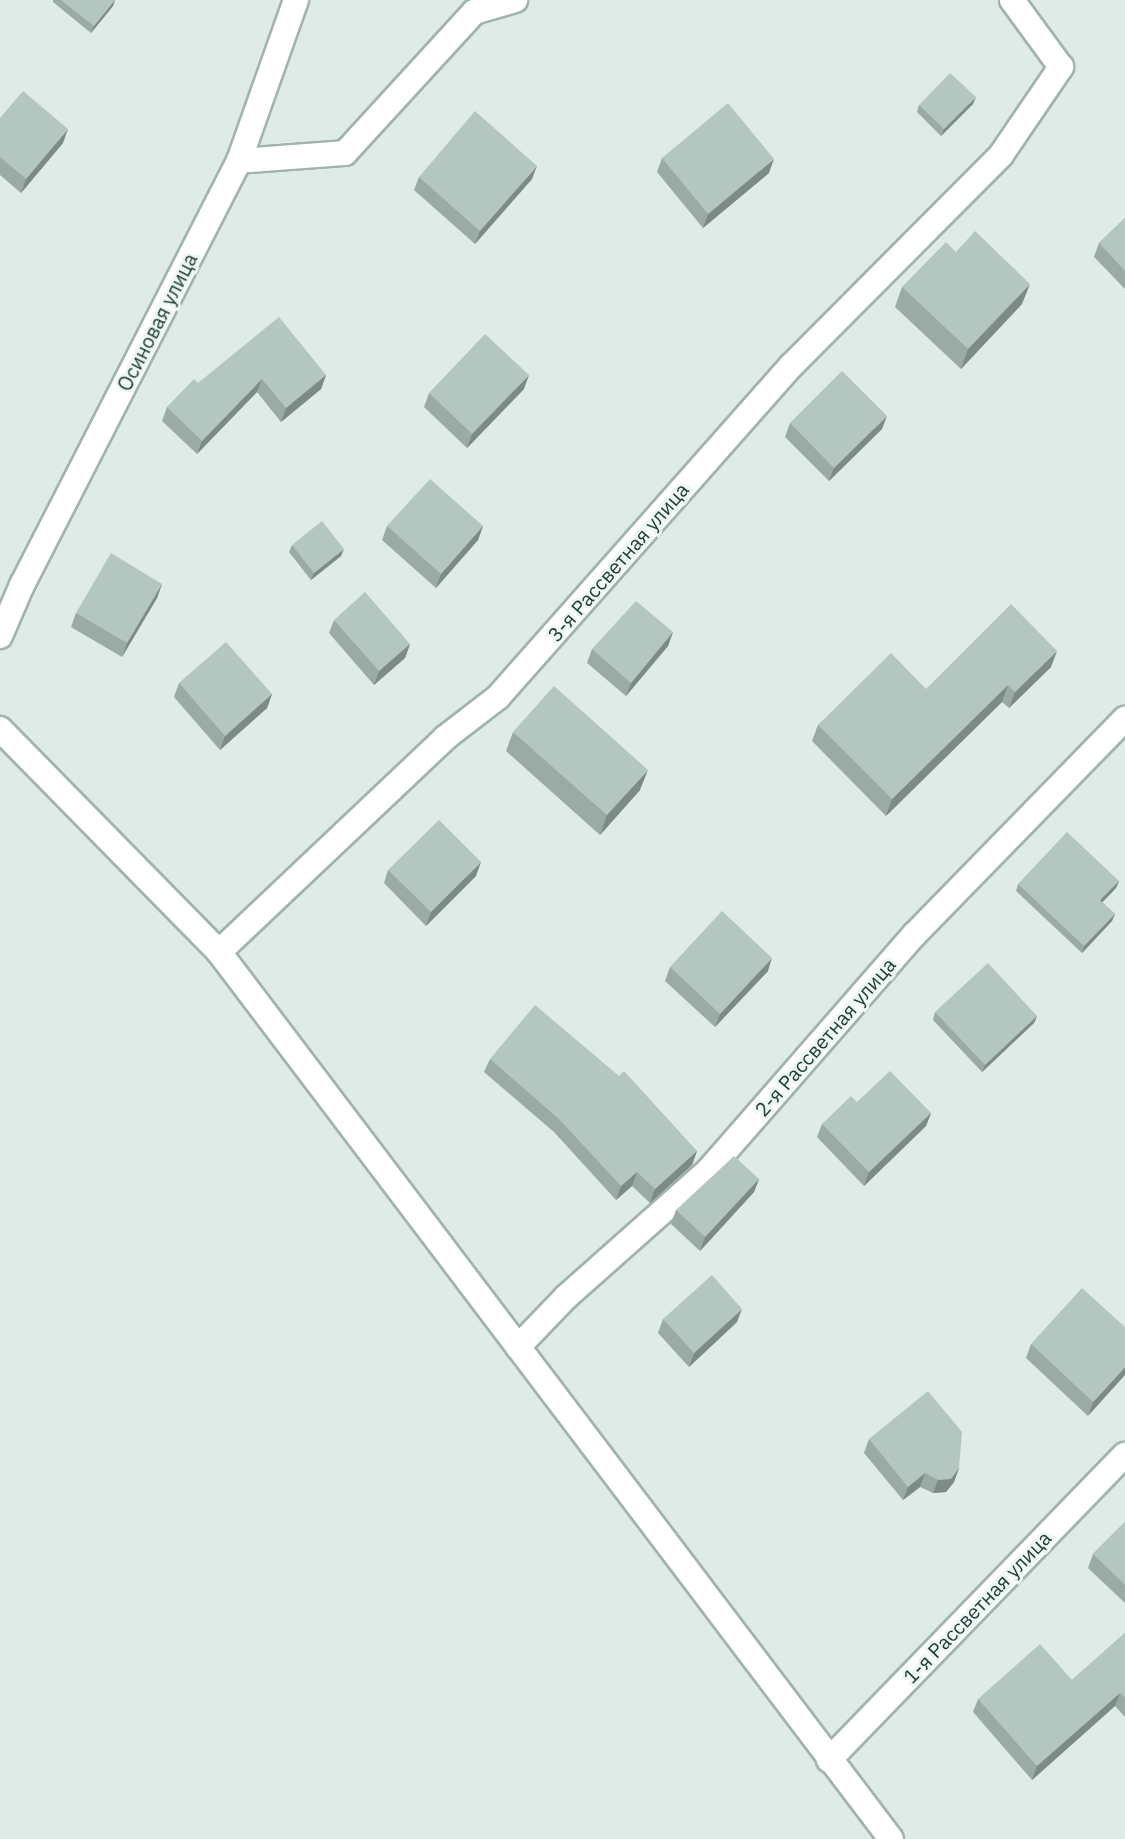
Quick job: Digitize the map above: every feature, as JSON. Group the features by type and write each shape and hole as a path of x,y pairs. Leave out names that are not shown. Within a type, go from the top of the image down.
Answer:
{"street":[{"name":"Осиновая улица","path":"0,636 22,585 239,161 296,0"},
{"path":"239,161 345,153 474,12 515,0"},
{"name":"3-я Рассветная улица","path":"219,952 445,738 498,697 792,365 1001,155 1061,67 1012,0"},
{"name":"2-я Рассветная улица","path":"518,1347 566,1297 708,1171 915,934 1125,719"},
{"path":"5,743 219,952 891,1839"},
{"name":"1-я Рассветная улица","path":"829,1760 1125,1455"}],"building":[{"path":"61,0 115,0 94,26"},
{"path":"950,73 976,97 944,129 919,105"},
{"path":"23,91 68,129 26,179 0,157 0,118"},
{"path":"728,103 774,159 708,214 662,158"},
{"path":"475,111 537,166 480,231 419,177"},
{"path":"1125,218 1125,271 1099,243"},
{"path":"975,231 1030,284 968,349 902,287 946,242 956,252"},
{"path":"279,317 326,375 286,408 262,379 202,441 167,407 194,379 198,383"},
{"path":"485,334 529,375 472,434 429,393"},
{"path":"842,371 887,416 834,468 790,423"},
{"path":"430,479 483,526 441,574 387,526"},
{"path":"322,521 344,549 314,573 292,545"},
{"path":"111,553 162,584 127,643 76,613"},
{"path":"365,592 410,644 379,671 334,620"},
{"path":"636,601 673,632 631,683 592,649"},
{"path":"1011,604 1057,651 1015,692 1008,685 892,799 818,725 891,653 926,689"},
{"path":"226,642 272,694 225,736 179,683"},
{"path":"554,686 648,770 607,815 513,732"},
{"path":"439,820 481,862 431,912 388,870"},
{"path":"1067,832 1119,881 1100,900 1115,914 1084,946 1018,884"},
{"path":"722,911 772,958 720,1014 670,967"},
{"path":"988,963 1037,1016 985,1065 935,1012"},
{"path":"535,1005 619,1076 624,1071 697,1151 655,1189 637,1172 621,1186 559,1119 490,1059"},
{"path":"890,1071 931,1113 869,1172 822,1124 851,1096 857,1102"},
{"path":"734,1156 759,1179 705,1237 676,1210"},
{"path":"712,1275 742,1309 694,1353 663,1319"},
{"path":"1082,1288 1125,1327 1125,1367 1093,1402 1031,1344"},
{"path":"928,1391 962,1432 959,1468 951,1479 938,1480 925,1473 908,1487 869,1439"},
{"path":"1125,1522 1125,1585 1093,1554"},
{"path":"1125,1633 1125,1698 1120,1693 1037,1766 978,1699 1040,1644 1072,1680"}]}
